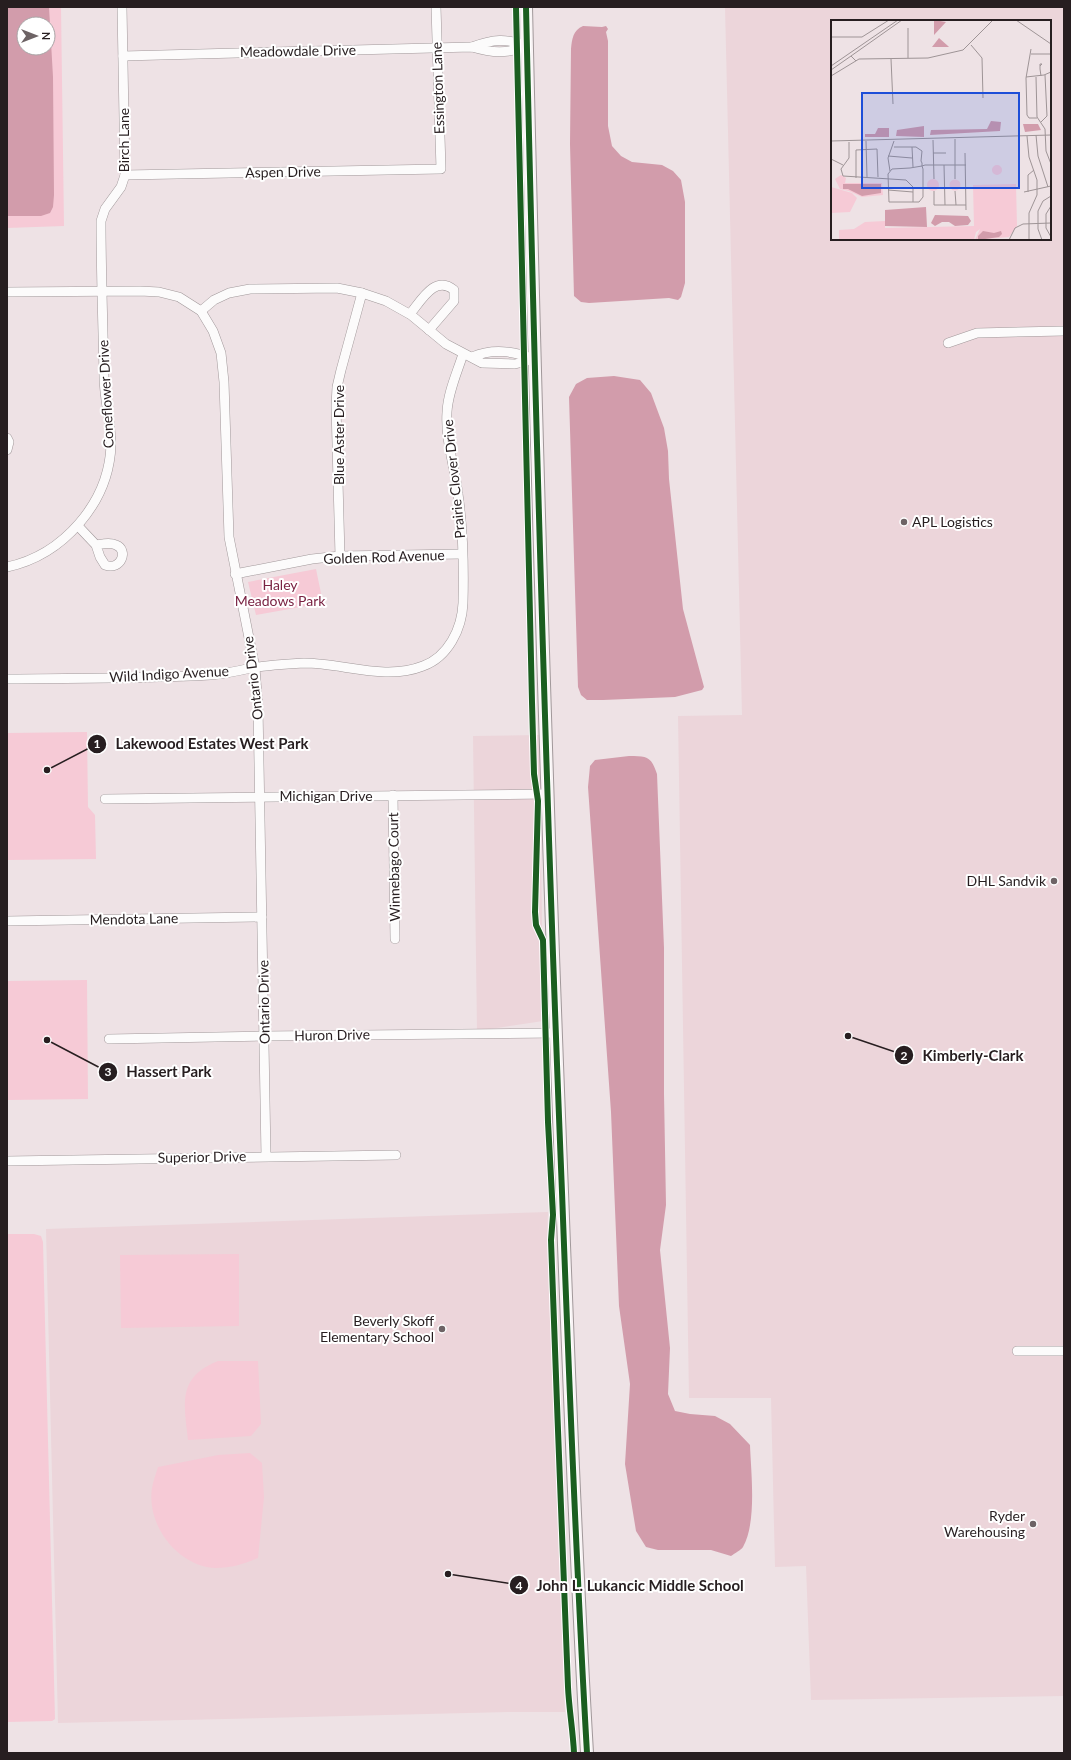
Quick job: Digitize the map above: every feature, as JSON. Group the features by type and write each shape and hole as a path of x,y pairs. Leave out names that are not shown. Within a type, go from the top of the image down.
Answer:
{"street":[{"name":"Birch Lane","path":"102,290 101,221 105,209 121,187 125,175 122,7"},
{"name":"Essington Lane","path":"436,7 441,168"},
{"path":"526,7 534,359 555,1033 572,1453 587,1753"},
{"name":"Meadowdale Drive","path":"123,56 472,47 488,41 513,40 527,46"},
{"name":"Aspen Drive","path":"125,175 441,168"},
{"path":"410,314 434,286 442,284 454,290 454,301 429,330"},
{"path":"201,311 214,300 229,293 250,289 337,288 362,293 386,301 410,314 446,344 482,363 515,364 534,359"},
{"name":"Ontario Drive","path":"7,292 102,290 159,292 179,297 201,311 214,331 221,354 224,382 229,537 255,668 258,706 266,1156"},
{"name":"Coneflower Drive","path":"7,567 37,558 59,543 78,526 89,511 99,493 106,471 111,447 111,429 104,379 102,290"},
{"name":"Blue Aster Drive","path":"340,556 336,406 337,387 362,293"},
{"path":"948,343 978,333 1064,330"},
{"name":"Prairie Clover Drive","path":"445,651 454,638 459,625 463,604 462,554 458,493 447,429 447,411 450,394 468,355"},
{"path":"7,438 9,442 7,450"},
{"path":"78,526 96,545"},
{"name":"Golden Rod Avenue","path":"236,574 312,559 340,556 462,554"},
{"name":"Wild Indigo Avenue","path":"7,679 202,675 306,663 389,672 408,670 424,666 445,651"},
{"name":"Michigan Drive","path":"105,799 260,796 547,794"},
{"name":"Winnebago Court","path":"393,795 395,939"},
{"name":"Mendota Lane","path":"7,921 262,917"},
{"name":"Huron Drive","path":"109,1039 555,1033"},
{"name":"Superior Drive","path":"7,1161 396,1155"},
{"path":"1017,1351 1064,1351"}],"shaded area":[{"path":"7,7 49,7 50,16 16,16 16,56 52,56 54,195 53,207 50,213 41,216 7,216"},
{"path":"725,7 1064,7 1064,1696 811,1700 806,1566 775,1567 771,1398 689,1398 678,716 742,715"},
{"path":"583,26 606,26 608,29 606,32 608,41 608,126 612,146 621,156 632,162 662,165 673,171 681,180 685,202 685,283 681,297 678,300 669,298 589,303 581,302 574,296 570,144 571,49 575,32"},
{"path":"614,376 640,380 651,393 664,428 668,451 669,479 683,609 704,687 702,690 675,697 587,700 581,695 578,687 569,397 576,384 587,378"},
{"path":"540,735 543,1021 477,1031 473,736"},
{"path":"629,756 648,758 653,764 657,774 664,948 666,1205 660,1250 670,1348 668,1394 675,1411 715,1416 730,1424 750,1445 752,1511 750,1524 743,1547 731,1556 711,1550 658,1550 646,1547 636,1531 625,1464 630,1384 619,1306 611,1112 588,787 590,766 595,760"},
{"path":"548,1212 547,1241 565,1712 508,1712 58,1723 46,1229"}],"green space":[{"path":"7,7 61,7 64,226 7,228"},
{"name":"Haley Meadows Park","path":"316,569 323,603 256,615 248,582"},
{"path":"87,732 88,807 95,815 96,859 7,860 7,733"},
{"path":"87,980 88,1099 7,1100 7,981"},
{"path":"7,1234 34,1234 41,1236 43,1242 55,1719 52,1721 7,1722"},
{"path":"239,1254 239,1326 121,1328 120,1255"},
{"path":"218,1361 258,1361 261,1424 251,1436 188,1440 185,1403 189,1384 195,1375"},
{"path":"250,1453 262,1463 264,1497 258,1558 238,1565 222,1568 202,1566 189,1560 177,1552 168,1542 154,1516 151,1502 152,1488 158,1467 218,1455"}],"cycle path":[{"path":"516,7 532,702 534,774 538,801 535,912 536,925 543,940 548,1122 553,1215 551,1240 563,1575 568,1687 574,1753"},
{"path":"526,7 537,451 556,1044 579,1613 587,1753"}],"place":[{"name":"APL Logistics","path":"904,522"},
{"name":"Lakewood Estates West Park","path":"47,770"},
{"name":"DHL Sandvik","path":"1054,881"},
{"name":"Kimberly-Clark","path":"848,1036"},
{"name":"Hassert Park","path":"47,1040"},
{"name":"Beverly Skoff Elementary School","path":"442,1329"},
{"name":"Ryder Warehousing","path":"1033,1524"},
{"name":"John L. Lukancic Middle School","path":"448,1574"}]}
